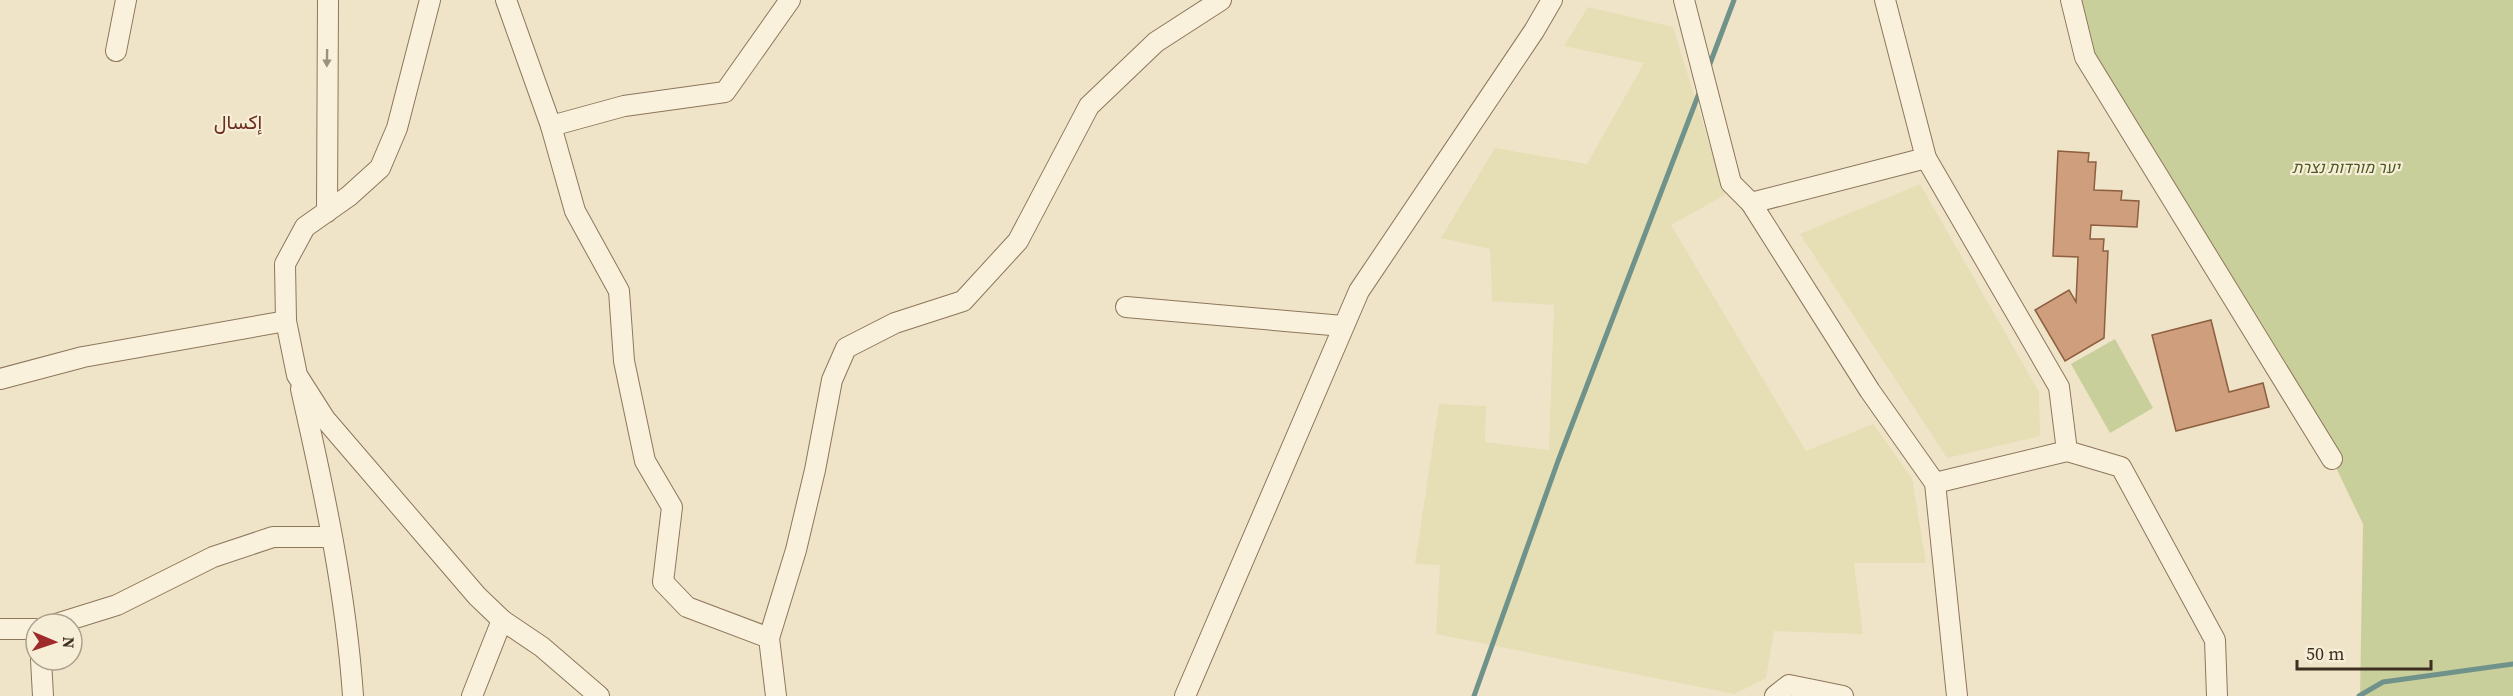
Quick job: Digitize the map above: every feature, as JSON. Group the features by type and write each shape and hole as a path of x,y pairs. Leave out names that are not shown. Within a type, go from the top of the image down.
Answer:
{"street":[{"path":"116,51 126,0"},
{"path":"327,212 328,0"},
{"path":"353,696 349,637 318,462 286,321 285,264 305,227 349,196 380,168 397,128 430,0"},
{"path":"506,0 551,126 574,211 619,291 624,361 645,461 672,507 663,582 687,607 769,638"},
{"path":"551,126 624,106 725,92 790,0"},
{"path":"776,696 769,638 796,550 815,471 832,380 846,348 895,323 963,301 1018,241 1089,106 1156,42 1221,0"},
{"path":"1185,696 1359,291 1534,31 1552,0"},
{"path":"1684,0 1731,183 1751,203 1870,391 1935,483 1957,696"},
{"path":"1885,0 1926,158 2059,387 2067,451"},
{"path":"2071,0 2085,57 2332,459"},
{"path":"1751,203 1926,158"},
{"path":"1126,306 1344,326"},
{"path":"0,379 83,357 286,321"},
{"path":"297,375 325,418 477,596 502,620 542,646 599,696"},
{"path":"1935,483 2067,451 2121,467 2215,640 2217,696"},
{"path":"84,615 117,605 213,557 273,537 331,537"},
{"path":"471,696 502,620"},
{"path":"0,629 24,629"},
{"path":"42,672 43,696"},
{"path":"1775,696 1789,685 1843,696"}],"shaded area":[{"path":"1588,7 1673,27 1725,195 1671,225 1806,451 1873,424 1912,478 1926,563 1854,563 1863,634 1774,631 1766,678 1735,694 1436,634 1440,565 1415,564 1439,404 1486,406 1485,442 1549,450 1554,305 1492,301 1490,249 1441,238 1495,148 1587,164 1644,63 1564,46"},
{"path":"1920,184 2039,392 2040,436 1947,458 1800,234"}],"green space":[{"name":"יער מורדות נצרת","path":"2071,0 2513,0 2513,696 2360,696 2363,524 2320,434 2105,98"},
{"path":"2115,339 2153,408 2110,433 2071,364"}],"building":[{"path":"2058,151 2089,153 2088,162 2096,162 2094,190 2122,191 2121,200 2139,201 2137,227 2091,225 2090,239 2104,239 2103,251 2108,251 2104,338 2065,361 2035,310 2069,290 2076,302 2078,257 2053,256"},
{"path":"2211,320 2229,392 2263,383 2269,407 2176,431 2152,335"}],"waterway":[{"path":"1708,69 1734,0"},
{"path":"1474,696 1558,461 1701,88"},
{"path":"2359,696 2383,682 2513,664"}],"district":[{"name":"إكسال","path":"238,122"}]}
